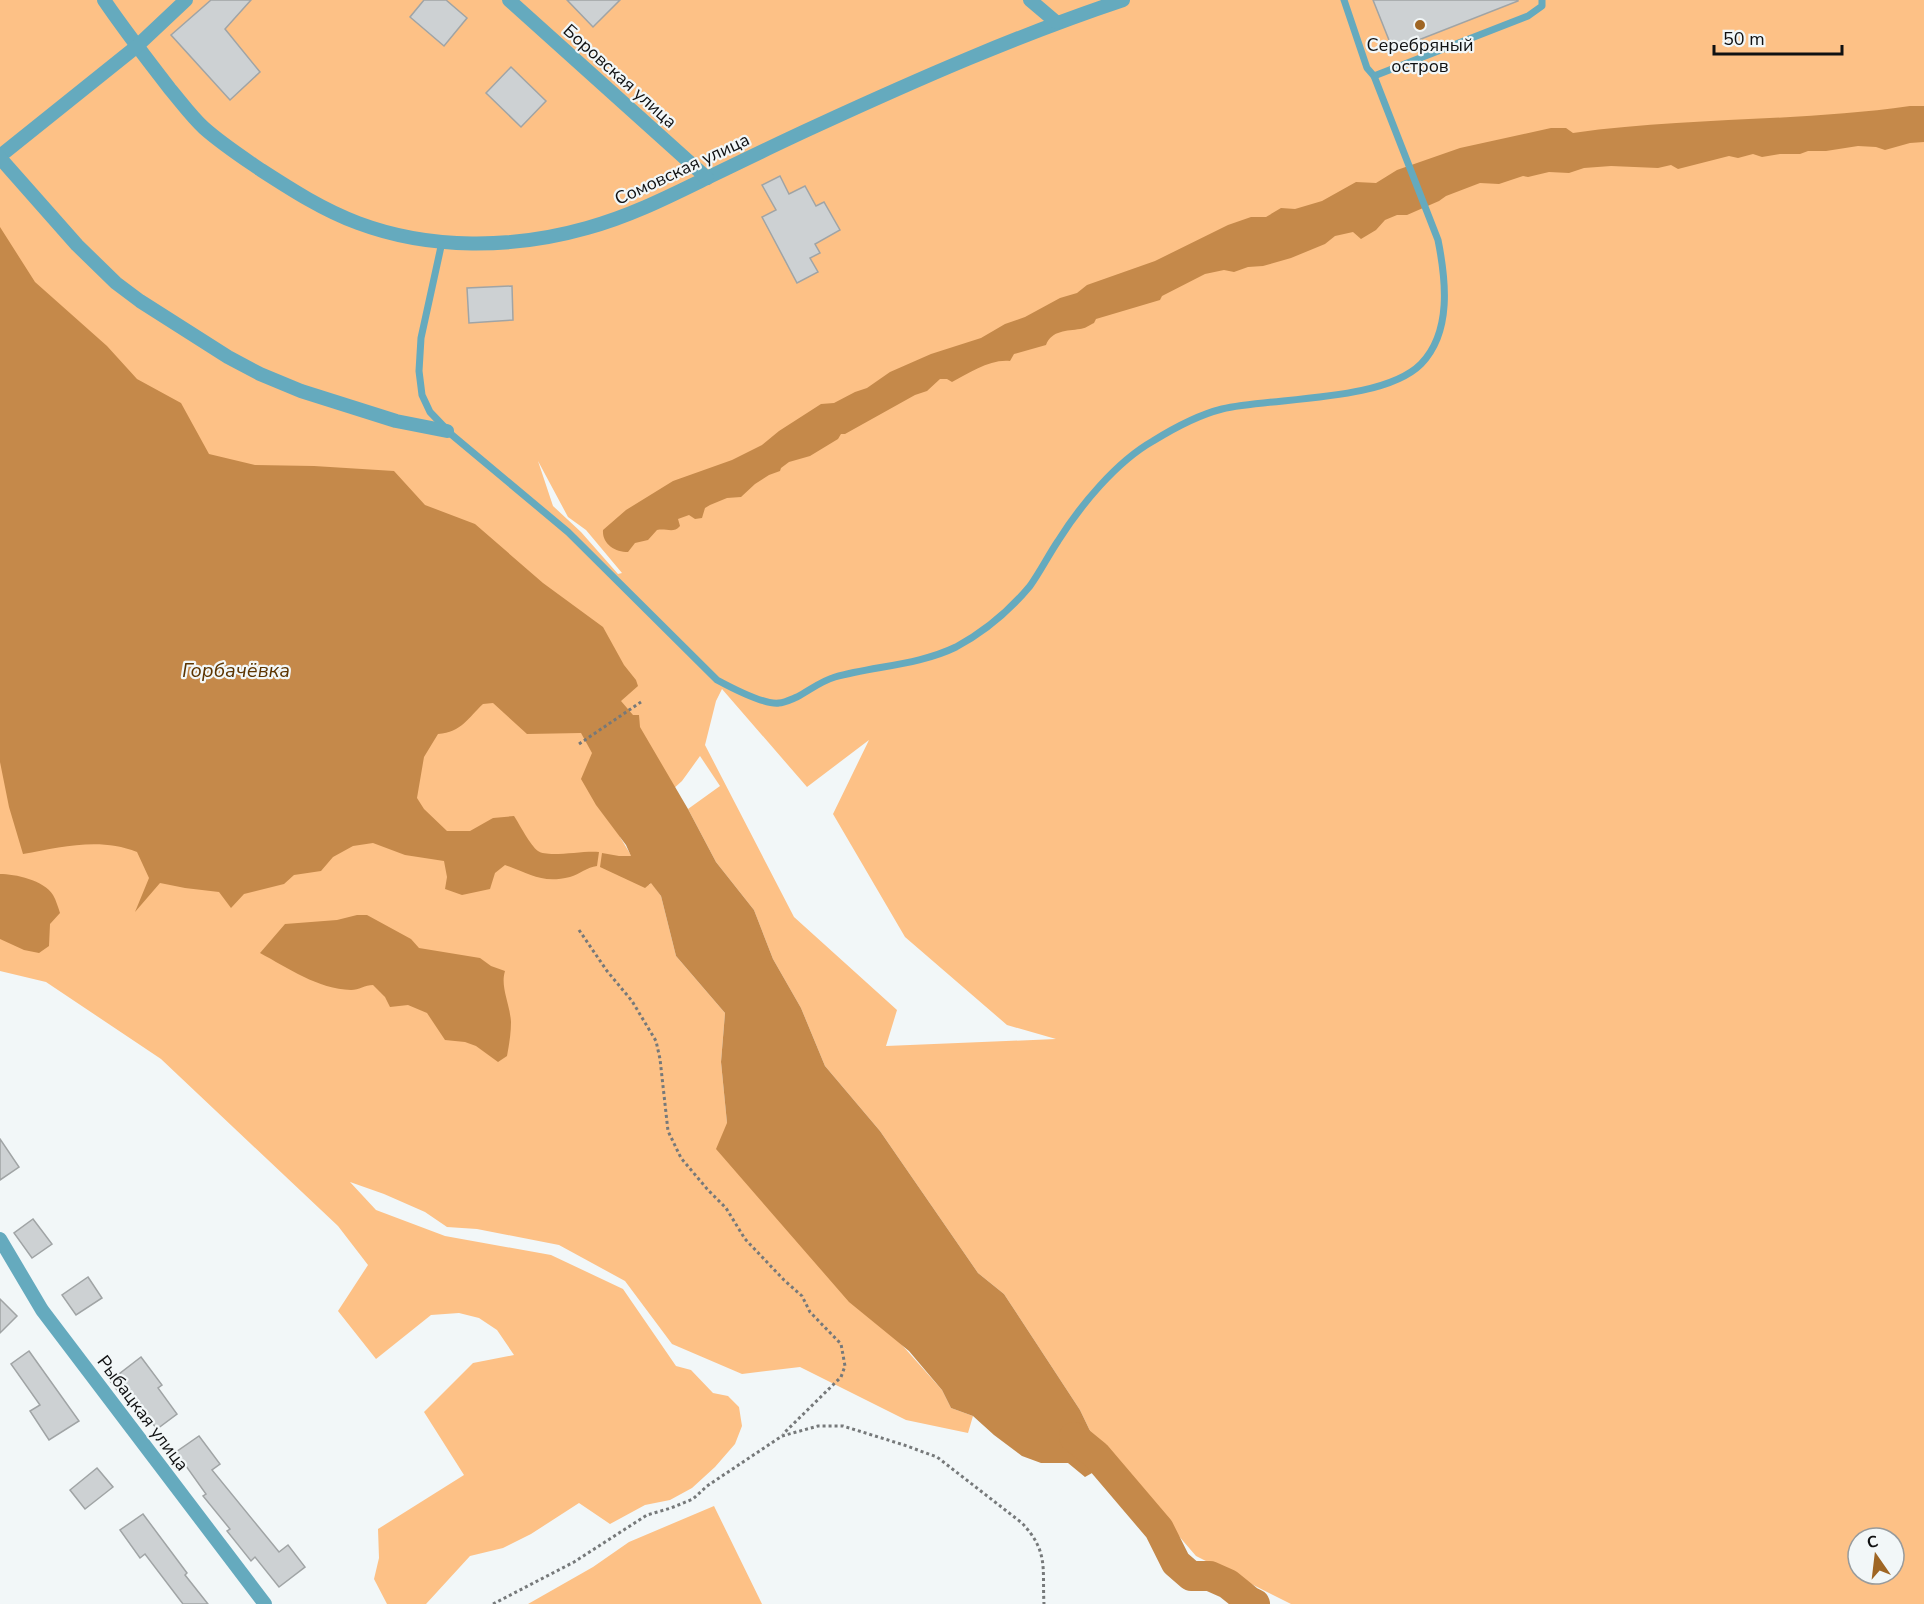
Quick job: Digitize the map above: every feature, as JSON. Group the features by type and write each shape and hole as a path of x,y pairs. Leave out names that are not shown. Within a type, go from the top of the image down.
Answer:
{"street":[{"name":"Сомовская улица","path":"104,0 136,47 204,128 231,150 309,201 358,224 442,243 493,243 557,236 631,214 678,194 827,121 1056,22 1123,0"},
{"path":"186,0 136,47 0,157 77,245 116,283 228,357 260,374 302,391 396,421 447,431"},
{"name":"Боровская улица","path":"509,0 707,178"},
{"path":"1030,0 1056,22"},
{"name":"Рыбацкая улица","path":"0,1239 42,1310 265,1604"}],"lane":[{"path":"442,243 421,338 419,371 422,396 430,412 447,431 568,532 717,680 741,692 778,704 835,677 933,656 956,646 987,626 1017,601 1032,583 1059,538 1088,500 1108,478 1149,442 1222,409 1375,388 1406,374 1420,364 1432,349 1441,324 1445,286 1441,257 1433,228 1374,76 1367,68 1344,0"},
{"path":"1374,76 1528,16 1542,6 1542,0"}],"path":[{"path":"579,744 641,702"},
{"path":"493,1604 574,1562 647,1515 693,1498 707,1486 782,1436 841,1377 844,1366 841,1344 810,1312 802,1296 745,1239 726,1208 681,1158 668,1131 656,1041 632,1001 607,971 579,930"},
{"path":"782,1436 818,1426 843,1426 937,1457 1022,1523 1033,1535 1043,1559 1044,1604"}],"shaded area":[{"path":"0,0 1924,0 1924,1604 1291,1604 1196,1556 1092,1435 1080,1410 1004,1294 978,1273 880,1131 825,1066 801,1008 773,959 754,910 716,862 688,809 720,786 700,756 682,781 620,837 649,885 651,882 661,896 676,956 725,1013 721,1062 727,1123 902,1345 942,1390 951,1408 973,1416 968,1433 906,1420 800,1367 742,1374 672,1344 625,1281 559,1245 477,1229 447,1227 425,1212 350,1182 376,1210 445,1236 551,1255 623,1289 676,1366 691,1370 713,1393 728,1396 739,1407 742,1426 735,1444 715,1467 692,1488 670,1500 645,1505 610,1524 579,1503 531,1534 503,1548 470,1556 426,1604 387,1604 374,1579 379,1558 378,1529 464,1475 424,1412 473,1363 514,1355 497,1330 479,1318 459,1313 431,1315 376,1359 338,1311 368,1265 338,1226 161,1059 46,982 0,971","holes":["538,461 568,517 586,530 622,573 618,574 581,532 553,506","722,689 807,787 869,740 833,814 905,937 1007,1025 1056,1039 886,1046 897,1010 794,917 705,745 716,701"]},
{"path":"714,1506 762,1604 528,1604 593,1567 629,1542"}],"water":[{"path":"1924,106 1924,142 1910,143 1885,150 1858,146 1762,157 1753,154 1738,158 1729,156 1678,169 1671,165 1658,168 1611,166 1584,168 1569,173 1549,172 1523,176 1499,184 1480,183 1407,215 1397,215 1385,220 1376,230 1361,239 1353,232 1335,236 1325,244 1291,258 1234,272 1224,270 1205,274 1162,296 1160,300 1096,319 1094,323 1083,328 1056,334 1046,345 1014,354 1010,361 987,364 952,382 940,379 927,391 841,434 838,439 810,456 789,462 780,471 755,484 741,497 727,498 710,505 705,508 702,518 695,519 689,515 678,519 680,526 677,528 657,530 648,540 635,543 628,552 614,549 603,535 603,530 626,510 673,481 732,460 762,445 821,404 834,403 867,388 890,372 931,354 981,338 1060,298 1077,293 1087,285 1155,261 1228,225 1251,217 1266,217 1281,208 1295,209 1322,201 1356,182 1376,183 1397,170 1460,148 1551,128 1566,128 1573,133 1657,124 1826,115"},
{"name":"Горбачёвка","path":"0,227 35,282 107,346 137,379 181,403 209,454 255,465 394,471 425,505 475,524 543,583 603,627 638,686 621,701 633,715 639,715 640,727 716,862 754,910 773,959 801,1008 825,1066 880,1131 978,1273 1004,1294 1080,1410 1092,1435 1113,1461 1085,1477 1068,1463 1041,1463 1022,1456 973,1416 951,1408 942,1390 909,1351 849,1302 716,1149 727,1123 721,1062 725,1013 676,956 661,896 651,883 645,888 600,867 602,853 631,856 581,779 592,753 581,733 527,734 493,703 483,704 459,727 438,734 424,757 417,798 424,809 447,831 470,831 493,818 514,816 528,840 538,851 550,854 599,852 597,866 570,877 544,879 505,865 495,873 490,889 462,895 445,889 447,877 444,861 405,855 373,843 353,846 333,857 321,871 294,875 284,884 244,894 231,908 219,892 160,883 135,912 149,878 137,852 123,847 95,844 66,846 23,854 9,807 0,762"},
{"path":"0,874 13,875 36,882 49,890 54,897 60,913 50,924 49,946 39,953 24,950 0,939"},
{"path":"367,915 411,939 419,948 480,958 491,966 505,971 504,989 511,1022 507,1056 498,1062 476,1046 465,1042 445,1040 427,1013 408,1005 390,1007 385,997 373,985 351,990 327,986 304,977 260,953 285,924 337,920"}],"building":[{"path":"211,0 251,0 225,29 260,72 230,100 171,35"},
{"path":"424,0 446,0 467,18 444,46 410,17"},
{"path":"567,0 620,0 593,27"},
{"name":"Серебряный остров","path":"1373,0 1518,0 1518,1 1393,50"},
{"path":"511,67 546,101 521,127 486,93"},
{"path":"780,176 789,194 805,186 816,206 824,202 840,230 815,244 820,253 810,258 818,272 797,283 762,217 776,210 762,185"},
{"path":"512,286 513,320 469,323 467,288"},
{"path":"0,1139 19,1167 0,1180"},
{"path":"33,1219 52,1244 32,1258 14,1233"},
{"path":"88,1277 102,1298 76,1315 62,1295"},
{"path":"0,1299 17,1316 0,1333"},
{"path":"29,1351 79,1421 49,1440 30,1411 40,1405 11,1364"},
{"path":"141,1357 162,1385 158,1388 177,1414 157,1429 137,1404 131,1408 110,1381"},
{"path":"199,1436 220,1464 212,1470 279,1552 288,1545 305,1567 279,1587 255,1557 251,1561 227,1531 230,1529 203,1496 206,1494 176,1452"},
{"path":"97,1468 113,1487 85,1509 70,1490"},
{"path":"143,1514 208,1604 183,1604 145,1554 140,1558 120,1530"}],"waterway":[{"path":"1074,1437 1096,1455 1159,1529 1176,1563 1191,1576 1210,1576 1228,1584 1255,1604"}],"place":[{"name":"Серебряный остров","path":"1420,25"}]}
